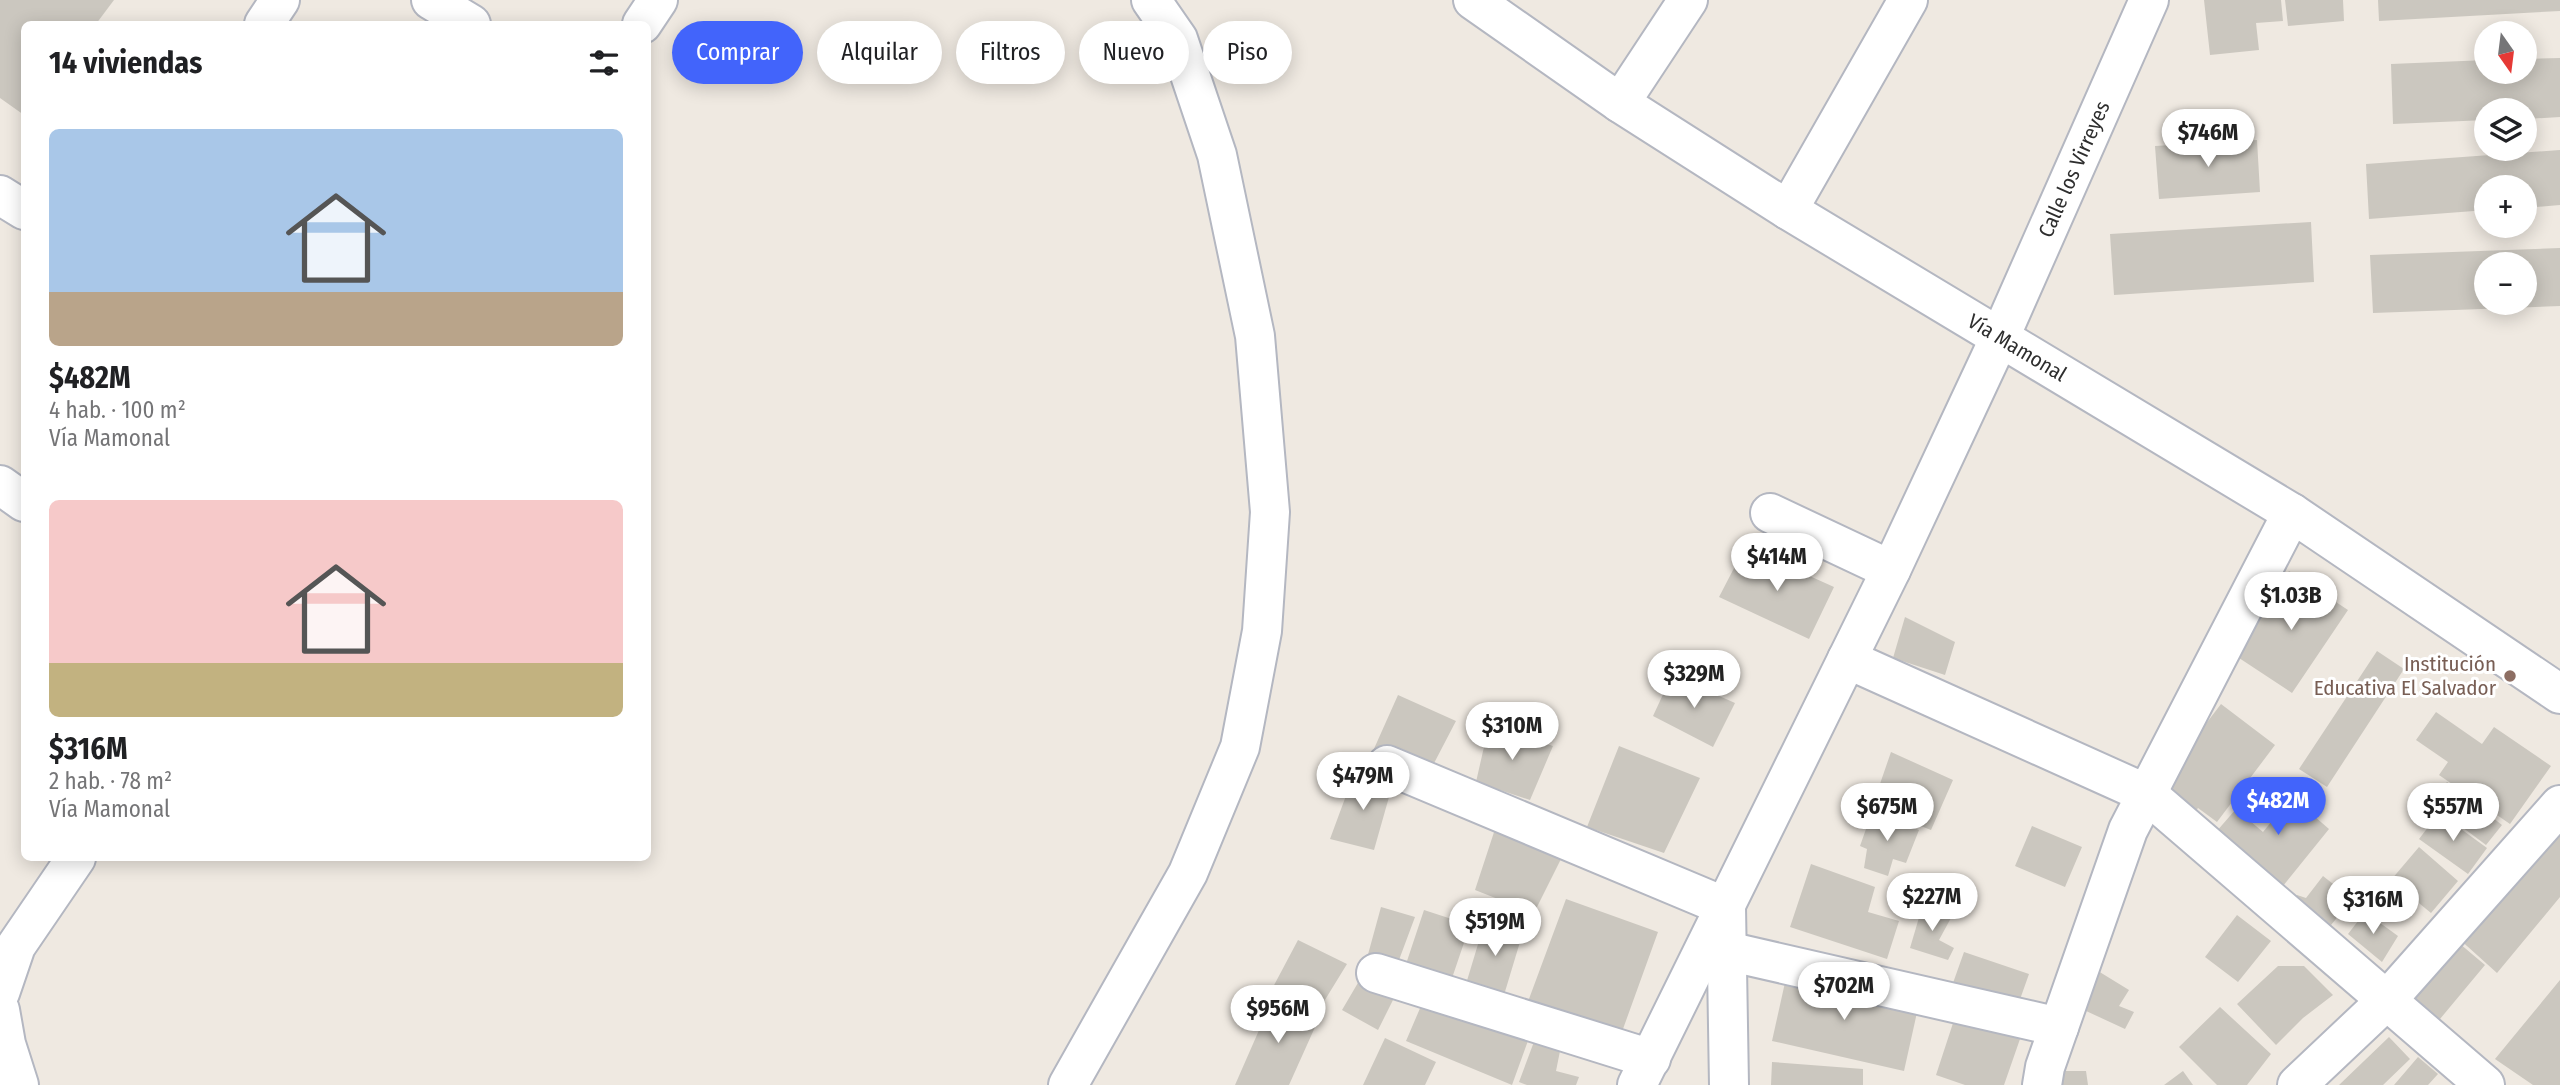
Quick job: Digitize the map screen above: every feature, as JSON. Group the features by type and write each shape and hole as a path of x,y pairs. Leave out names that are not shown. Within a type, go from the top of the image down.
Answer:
{"street":[{"path":"266,21 280,0"},
{"path":"431,0 466,21"},
{"path":"644,21 659,0"},
{"path":"1068,1085 1188,873 1240,747 1262,631 1270,512 1255,336 1217,155 1178,39 1152,0"},
{"name":"Vía Mamonal","path":"1473,0 1620,103 1788,210 2292,513 2560,694"},
{"path":"1620,103 1688,0"},
{"path":"1788,210 1908,0"},
{"name":"Calle los Virreyes","path":"1644,1072 1891,570 2000,337 2150,0"},
{"path":"0,195 21,208"},
{"path":"0,485 21,500"},
{"path":"1770,513 1891,570"},
{"path":"2042,1085 2045,1067 2128,830 2292,513"},
{"path":"1847,659 2147,794 2486,1085"},
{"path":"1387,765 1726,907 1728,1085"},
{"path":"2297,1085 2387,1000 2560,805"},
{"path":"0,993 8,939 73,861"},
{"path":"1727,951 2059,1027"},
{"path":"1376,973 1644,1072"},
{"path":"0,1010 6,1044 19,1085"}],"building":[{"path":"0,0 114,0 98,21 21,21 21,113 0,98"},
{"path":"2204,0 2281,0 2283,21 2256,23 2259,50 2210,55"},
{"path":"2285,0 2343,0 2344,21 2288,26"},
{"path":"2378,0 2560,0 2560,11 2379,21"},
{"path":"2560,58 2560,117 2537,118 2537,98 2474,98 2474,121 2393,124 2391,64 2474,61 2474,84 2538,84 2538,59"},
{"path":"2257,140 2260,192 2159,199 2155,146"},
{"path":"2560,150 2560,205 2537,207 2537,175 2474,175 2474,211 2369,219 2366,164 2474,156 2474,161 2537,161 2537,152"},
{"path":"2311,222 2314,282 2114,295 2110,234"},
{"path":"2560,248 2560,306 2537,307 2537,252 2474,252 2474,309 2373,313 2370,255"},
{"path":"1745,547 1834,587 1809,639 1719,597"},
{"path":"2289,571 2348,610 2292,693 2233,654"},
{"path":"1905,617 1955,642 1945,675 1893,658"},
{"path":"2377,651 2404,669 2327,787 2299,769"},
{"path":"1672,675 1735,703 1713,747 1653,716"},
{"path":"1398,695 1456,721 1431,769 1373,751"},
{"path":"2221,704 2275,745 2217,822 2198,808 2192,816 2156,789"},
{"path":"2436,712 2482,744 2494,727 2551,766 2510,824 2439,775 2448,762 2416,740"},
{"path":"1489,725 1553,746 1530,800 1476,782"},
{"path":"1619,746 1700,778 1664,853 1587,827"},
{"path":"1891,752 1953,780 1931,830 1872,807"},
{"path":"1354,774 1393,783 1374,850 1330,839"},
{"path":"2447,782 2502,825 2486,845 2430,803"},
{"path":"2299,788 2322,807 2314,816 2329,829 2283,886 2216,832 2236,809 2263,832"},
{"path":"1872,812 1919,830 1906,863 1893,859 1888,876 1864,868 1867,849 1860,846"},
{"path":"2439,813 2487,848 2468,874 2419,839"},
{"path":"1498,820 1565,851 1534,913 1475,890"},
{"path":"2560,821 2560,897 2497,973 2457,937"},
{"path":"2032,826 2082,847 2065,887 2015,866"},
{"path":"2419,847 2458,881 2431,913 2391,880"},
{"path":"1811,864 1875,887 1868,912 1899,921 1887,959 1790,927"},
{"path":"2323,876 2352,899 2327,930 2291,902 2297,895 2306,898"},
{"path":"2375,887 2399,906 2384,921 2363,901"},
{"path":"1566,899 1658,932 1619,1040 1526,1007"},
{"path":"1923,904 1952,916 1939,940 1954,948 1948,960 1910,948"},
{"path":"1381,907 1415,917 1396,968 1364,969"},
{"path":"1424,910 1470,925 1449,987 1403,973"},
{"path":"2365,912 2398,936 2382,962 2348,934"},
{"path":"2237,915 2271,941 2238,982 2205,957"},
{"path":"1485,921 1523,932 1504,995 1466,984"},
{"path":"2453,938 2485,965 2440,1019 2408,992"},
{"path":"1298,940 1347,964 1320,1008 1272,989"},
{"path":"1964,952 2029,974 2018,1005 1953,983"},
{"path":"2085,963 2129,990 2119,1006 2134,1012 2125,1029 2071,1004"},
{"path":"2278,966 2304,966 2333,995 2303,1018 2276,1045 2237,1004"},
{"path":"1788,969 1918,1008 1904,1071 1772,1041"},
{"path":"1362,976 1396,994 1378,1030 1342,1010"},
{"path":"2560,980 2560,1085 2533,1085 2495,1059"},
{"path":"1274,996 1320,1016 1289,1085 1235,1085"},
{"path":"1424,999 1529,1038 1512,1085 1406,1041"},
{"path":"2220,1007 2271,1054 2247,1085 2217,1085 2179,1047"},
{"path":"1955,1017 2020,1039 2004,1085 1965,1085 1936,1075"},
{"path":"2389,1037 2410,1059 2383,1085 2339,1085"},
{"path":"1385,1038 1436,1062 1425,1085 1363,1085"},
{"path":"1535,1039 1561,1046 1556,1071 1579,1077 1576,1085 1527,1085 1519,1082"},
{"path":"2418,1057 2438,1074 2428,1085 2394,1085"},
{"path":"1772,1062 1863,1069 1863,1085 1771,1085"},
{"path":"2048,1071 2086,1071 2088,1085 2049,1085"},
{"path":"2183,1071 2193,1085 2164,1085"}],"place":[{"name":"Institución Educativa El Salvador","path":"2510,676"}]}
